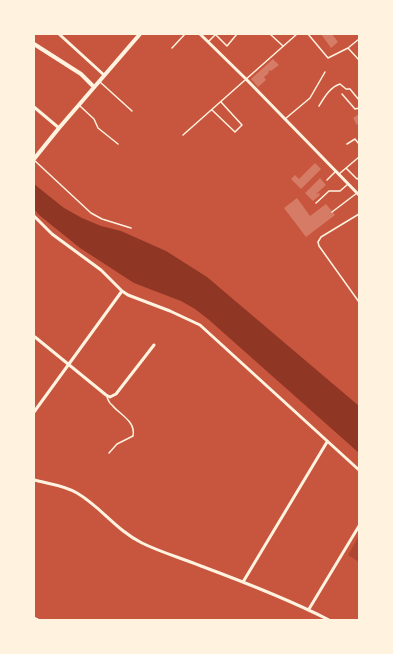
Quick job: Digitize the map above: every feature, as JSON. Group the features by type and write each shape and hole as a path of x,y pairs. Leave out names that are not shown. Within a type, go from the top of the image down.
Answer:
{"street":[{"path":"59,34 104,75"},
{"path":"34,160 78,105 140,34"},
{"path":"200,34 358,194"},
{"path":"34,44 81,74 94,87"},
{"path":"34,107 59,128"},
{"path":"34,216 52,234 101,270 122,291 143,302 175,313 200,325 359,470"},
{"path":"34,412 122,291"},
{"path":"35,337 110,397 115,395 154,345"},
{"path":"243,582 327,442"},
{"path":"34,480 60,486 76,492 90,502 117,527 142,543 243,582 329,620"},
{"path":"309,610 359,526"},
{"path":"34,618 38,620"}],"lane":[{"path":"172,48 184,34"},
{"path":"208,42 215,34 227,46 237,34"},
{"path":"270,34 283,46"},
{"path":"182,135 297,34"},
{"path":"308,34 328,58 348,48 359,39"},
{"path":"348,48 359,60"},
{"path":"285,119 310,98 325,72"},
{"path":"99,81 132,111"},
{"path":"319,106 327,93 336,85 340,84 346,89 350,89 359,100"},
{"path":"342,94 356,109 359,108"},
{"path":"212,110 235,132 242,125 221,102"},
{"path":"78,105 94,119 98,128 118,144"},
{"path":"348,144 355,139 359,144"},
{"path":"327,180 337,172 346,168 359,157"},
{"path":"34,160 91,213 102,219 131,228"},
{"path":"346,168 357,179 359,178"},
{"path":"316,203 329,191 340,191 348,184"},
{"path":"332,212 358,194"},
{"path":"359,214 321,237 318,242 318,245 337,273 359,302"},
{"path":"106,395 111,405 129,422 134,430 133,436 117,444 108,453"}],"shaded area":[{"path":"34,184 64,208 82,218 101,226 121,231 166,251 207,277 359,406 359,453 195,309 181,301 134,283 80,248 39,215 34,209"},
{"path":"359,536 359,562 348,555"}],"building":[{"path":"321,34 332,34 338,42 331,48"},
{"path":"273,59 279,65 268,72 269,73 264,77 266,80 258,87 251,79"},
{"path":"359,114 359,123 357,125 353,118"},
{"path":"315,163 321,169 301,189 291,179 295,175 299,179"},
{"path":"320,178 326,185 316,194 319,193 320,195 313,201 305,193"},
{"path":"297,198 310,216 326,204 335,215 306,237 284,208"}]}
